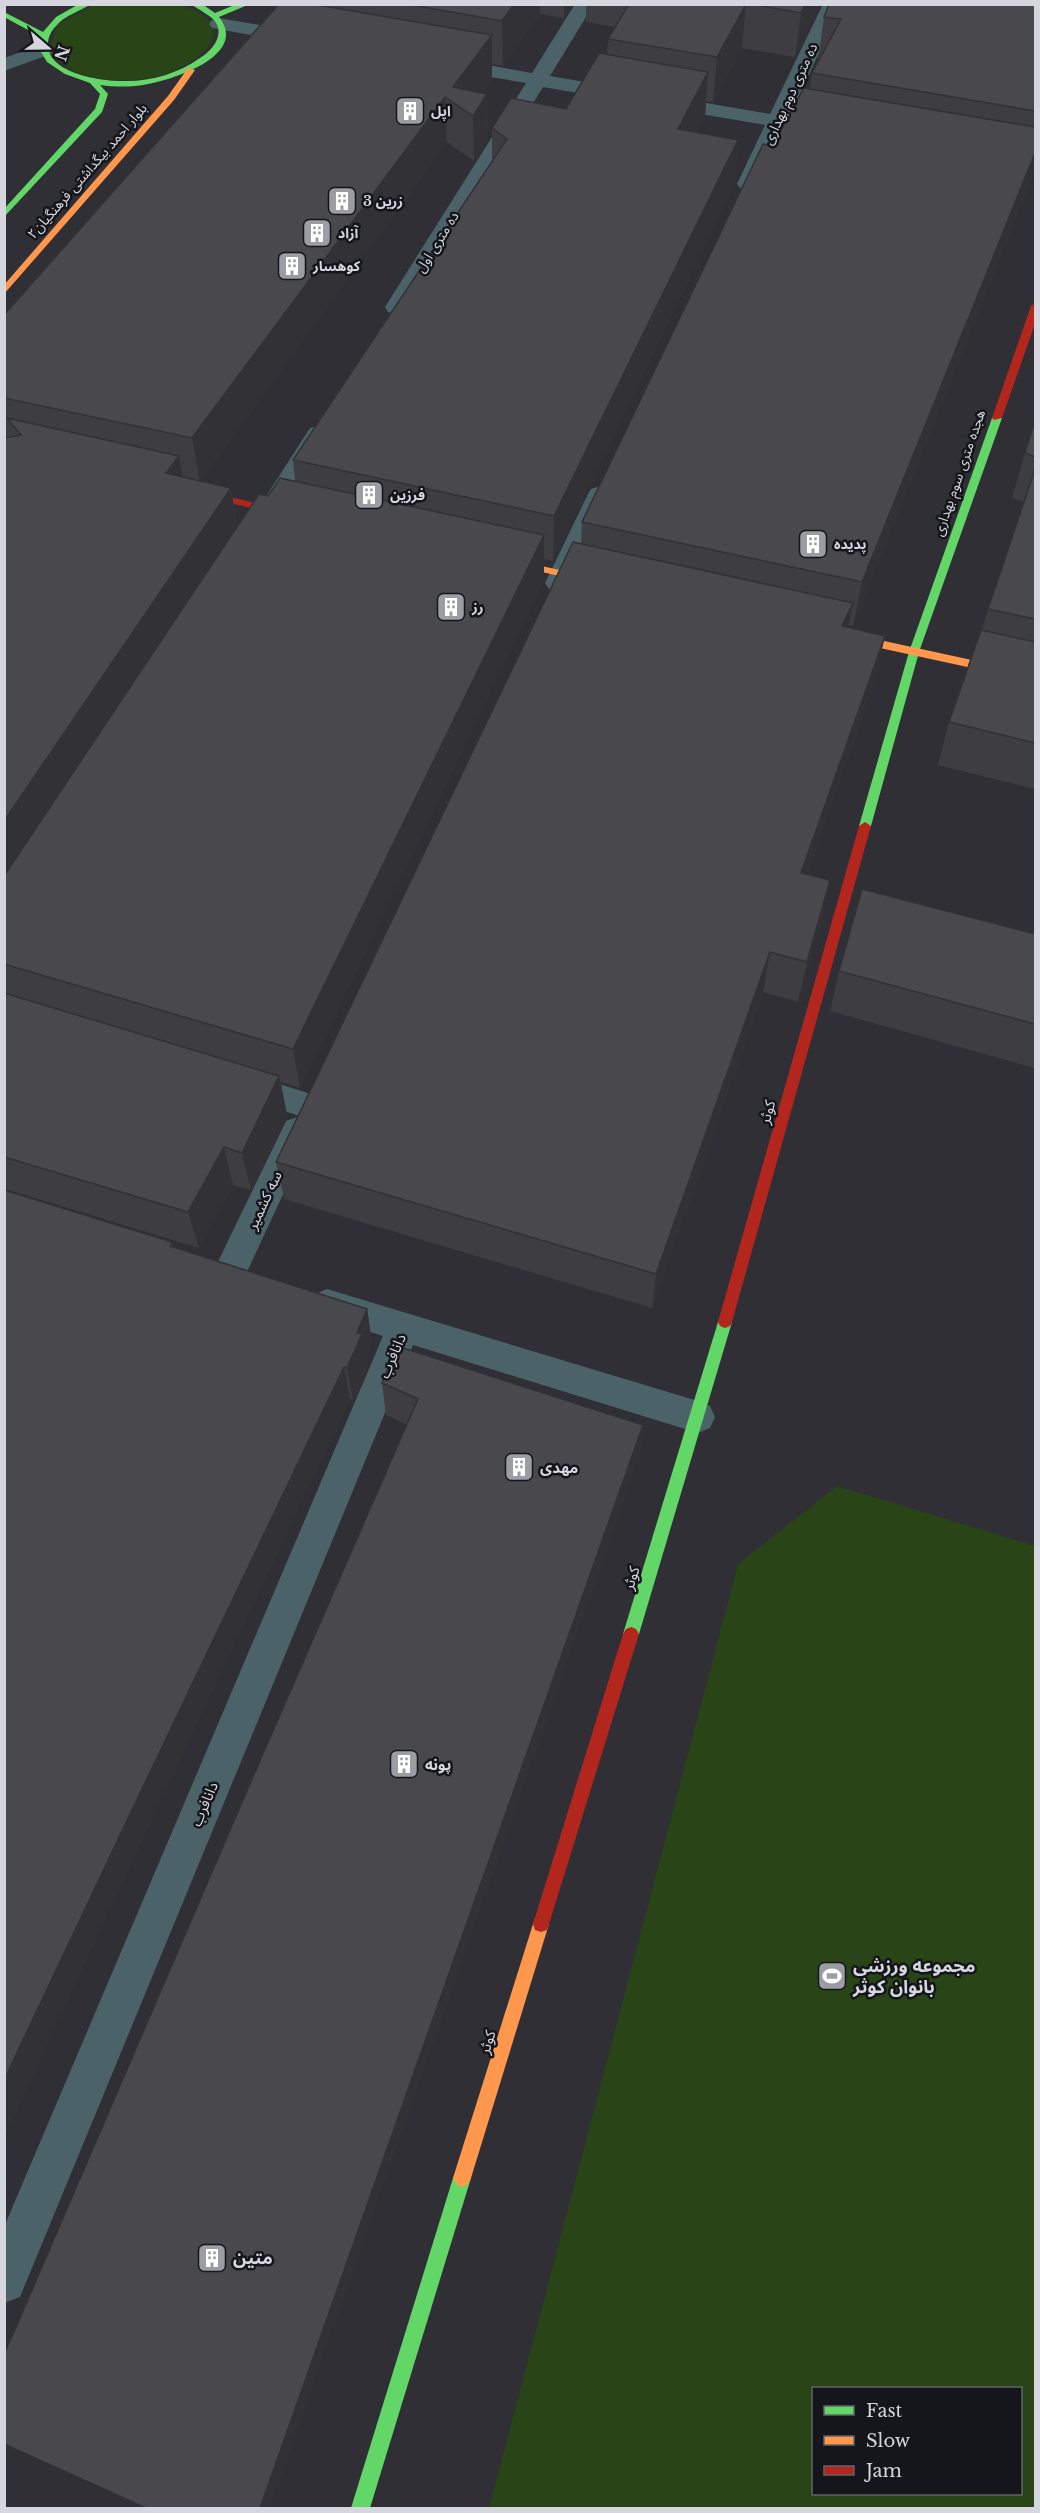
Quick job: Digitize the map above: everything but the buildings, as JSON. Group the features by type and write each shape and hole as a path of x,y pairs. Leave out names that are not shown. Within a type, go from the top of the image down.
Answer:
{"street":[{"path":"87,4 62,17 51,26 45,43 50,60 60,69 93,81 117,84 144,83 169,78 205,62 220,43 222,33 216,20"},
{"path":"195,4 216,20 314,41"},
{"path":"216,20 246,4"},
{"name":"ده متری اول","path":"382,329 585,4"},
{"name":"ده متری دوم بهداری","path":"736,207 833,4"},
{"path":"4,14 45,43"},
{"path":"4,65 45,43"},
{"path":"432,61 812,128"},
{"name":"بلوار احمد بیگداشتی فرهنگیان۲","path":"4,291 171,98 191,70"},
{"path":"4,215 99,110 104,94 93,81"},
{"name":"هجده متری سوم بهداری","path":"914,651 1035,306"},
{"path":"251,539 326,419"},
{"path":"547,605 609,477"},
{"path":"178,488 305,517"},
{"path":"492,558 619,586"},
{"path":"824,631 1035,678"},
{"name":"کوثر","path":"360,2508 698,1418 914,651"},
{"name":"سه کشمیر","path":"219,1078 314,1095 229,1274"},
{"path":"196,1264 262,1284"},
{"path":"295,1294 698,1418"},
{"name":"دانافرب","path":"4,2281 404,1328"}],"green space":[{"path":"95,4 181,5 201,14 211,24 214,34 210,45 201,55 174,71 158,76 108,80 79,74 49,52 57,25"},
{"name":"مجموعه ورزشی بانوان کوثر","path":"837,1486 1035,1546 1035,2508 489,2508 738,1564"}],"traffic: fast":[{"path":"87,4 65,14 52,25 47,31 45,52 54,64 67,72 90,80 117,84 155,80 182,71 209,57 218,47 222,36 220,24 206,10 195,4"},
{"path":"213,16 246,4"},
{"path":"4,14 46,36"},
{"path":"4,215 99,110 104,94 93,81"},
{"path":"865,826 914,652 997,418"},
{"path":"631,1634 725,1322"},
{"path":"360,2508 462,2178"}],"traffic: slow":[{"path":"4,291 171,98 191,70"},
{"path":"501,560 600,582"},
{"path":"838,635 1036,678"},
{"path":"462,2178 541,1924"}],"traffic: jam":[{"path":"997,418 1036,306"},
{"path":"191,491 295,515"},
{"path":"725,1322 865,826"},
{"path":"541,1924 631,1634"}],"place":[{"name":"اپل","path":"410,111"},
{"name":"زرین 3","path":"342,201"},
{"name":"آزاد","path":"317,233"},
{"name":"کوهسار","path":"292,266"},
{"name":"فرزین","path":"369,495"},
{"name":"پدیده","path":"813,544"},
{"name":"رز","path":"451,607"},
{"name":"مهدی","path":"519,1467"},
{"name":"پونه","path":"404,1764"},
{"name":"مجموعه ورزشی بانوان کوثر","path":"832,1976"},
{"name":"متین","path":"212,2258"}]}
